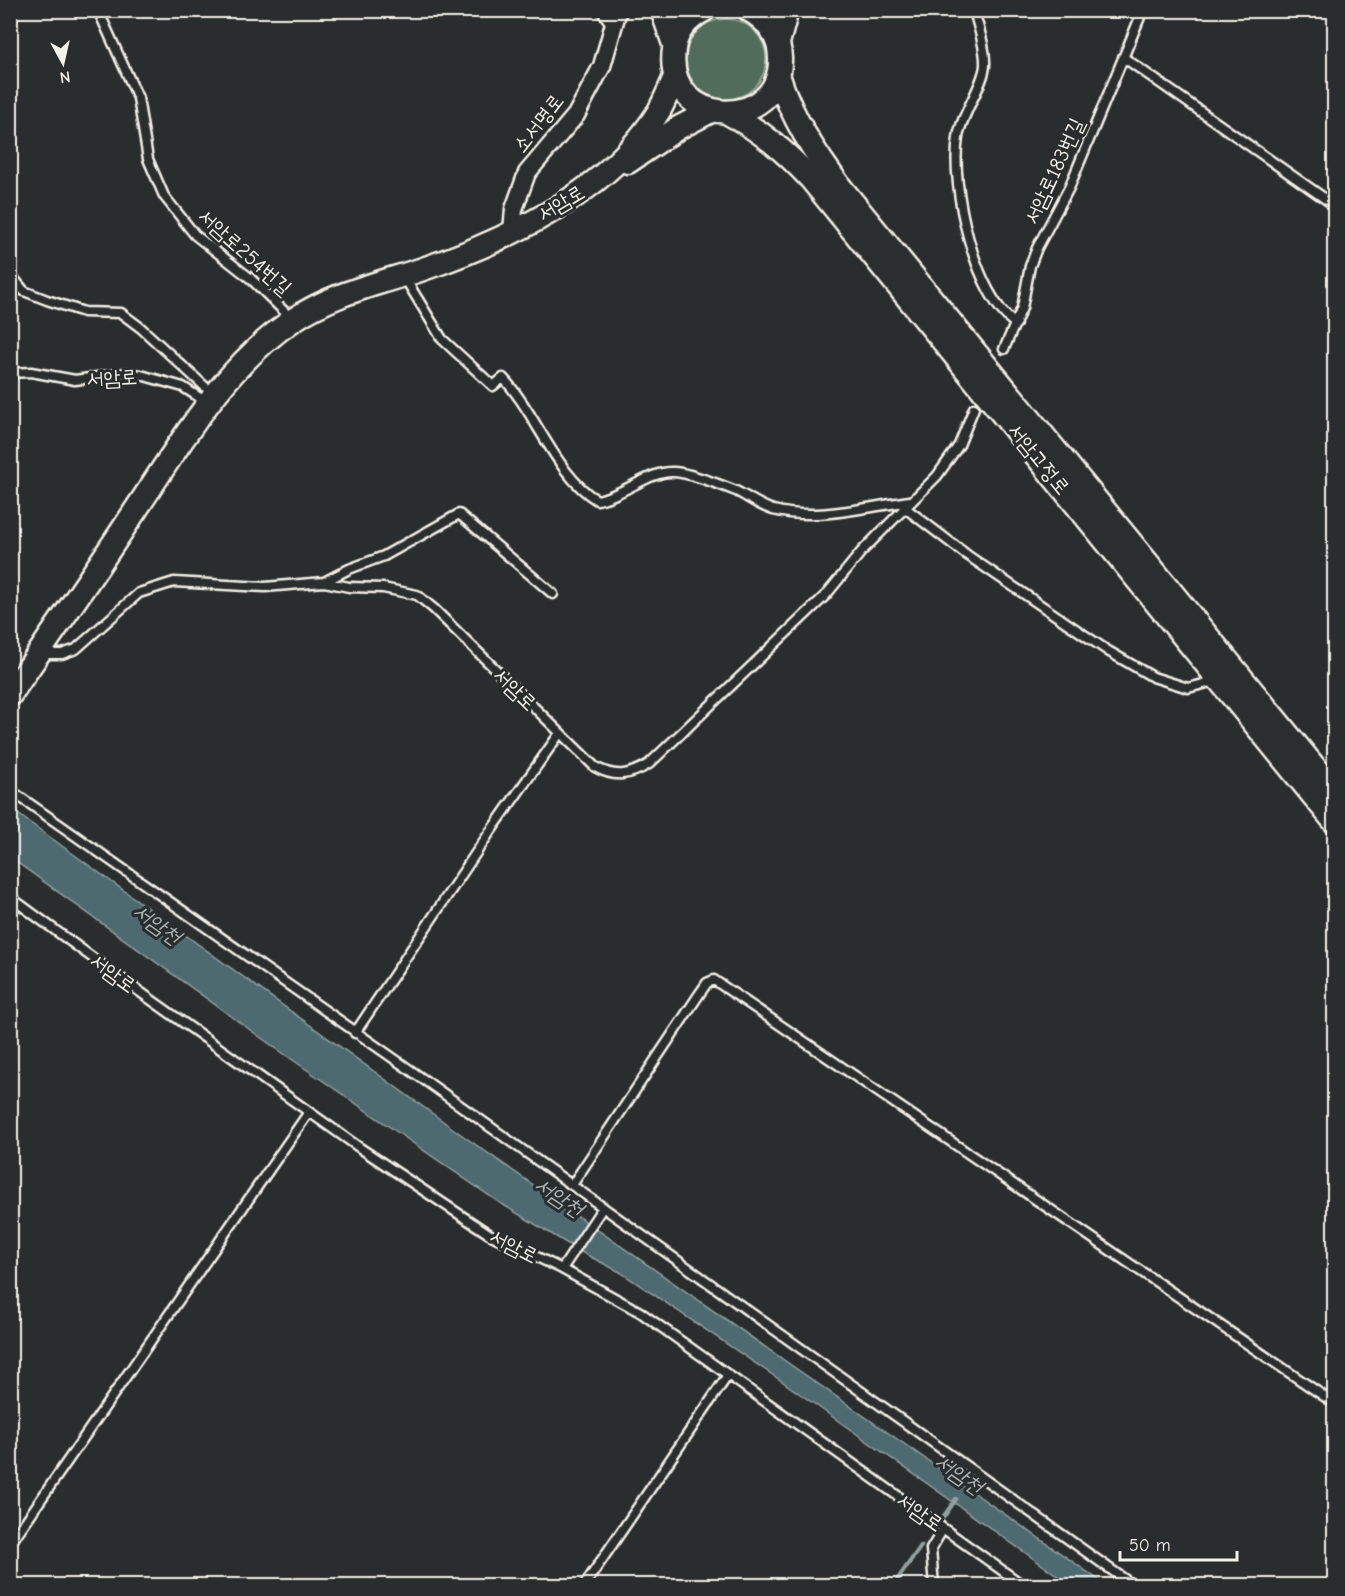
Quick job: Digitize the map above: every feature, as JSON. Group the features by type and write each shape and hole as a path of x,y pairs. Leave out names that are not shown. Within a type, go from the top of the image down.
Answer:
{"main road":[{"path":"662,10 675,44"},
{"path":"675,77 672,60 675,44 687,22 704,10"},
{"path":"594,183 678,128 720,112 760,102 778,75 780,59 778,43 771,28 749,10"},
{"path":"778,43 788,10"},
{"name":"서암고정로","path":"778,75 800,128 841,188 1335,791"},
{"name":"서암로","path":"10,695 212,400 259,348 293,320 363,287 462,255 557,208 594,183 643,132 659,111 675,77"},
{"name":"서암고정로","path":"675,77 684,92 696,104 756,128 783,148 811,179 1335,821"}],"street":[{"name":"소서명로","path":"512,232 514,209 527,173 576,115 602,66 618,10"}],"lane":[{"name":"서암로254번길","path":"98,10 138,98 148,159 164,196 195,235 250,278 293,320"},
{"path":"601,10 614,27"},
{"path":"974,10 985,65 958,138 956,175 972,248 987,291 1003,315 1016,324"},
{"name":"서암로183번길","path":"1004,349 1016,324 1037,248 1074,177 1143,10"},
{"path":"1123,57 1335,205"},
{"name":"서암로","path":"10,274 24,291 47,300 84,312 121,313 141,328 212,400"},
{"path":"403,275 442,339 493,386 503,378 519,394 538,430 587,494 597,500 626,491 657,474 674,472 734,491 771,510 823,513 907,504 968,555 1108,651 1153,677 1188,688 1219,680"},
{"name":"서암로","path":"10,373 31,372 75,380 126,374 141,375 183,387 212,400"},
{"name":"서암로","path":"38,654 62,654 76,649 138,593 174,582 265,587 324,582 349,587 402,590 417,595 595,767 607,773 627,774 649,764 826,595 907,504 937,476 959,445 974,408"},
{"path":"324,582 349,569 384,556 459,514 553,594"},
{"path":"355,1033 488,835 560,733"},
{"path":"10,790 603,1206 1134,1586"},
{"name":"서암로","path":"10,897 309,1112 489,1234 564,1266 640,1312 1024,1586"},
{"path":"572,1185 703,990 714,980 1335,1403"},
{"path":"10,1544 309,1112"},
{"path":"564,1266 603,1206"},
{"path":"584,1586 728,1376"},
{"path":"934,1586 931,1549 943,1529"}],"green space":[{"path":"726,19 741,22 754,31 763,44 766,59 763,74 754,87 741,96 726,99 711,96 698,87 689,74 686,59 689,44 698,31 711,22"}],"water":[{"name":"서암천","path":"11,809 469,1140 1106,1585 1071,1585 783,1382 620,1272 583,1253 500,1203 274,1047 11,858"}],"waterway":[{"name":"서암천","path":"942,1519 956,1499"},
{"path":"893,1586 921,1546"}]}
